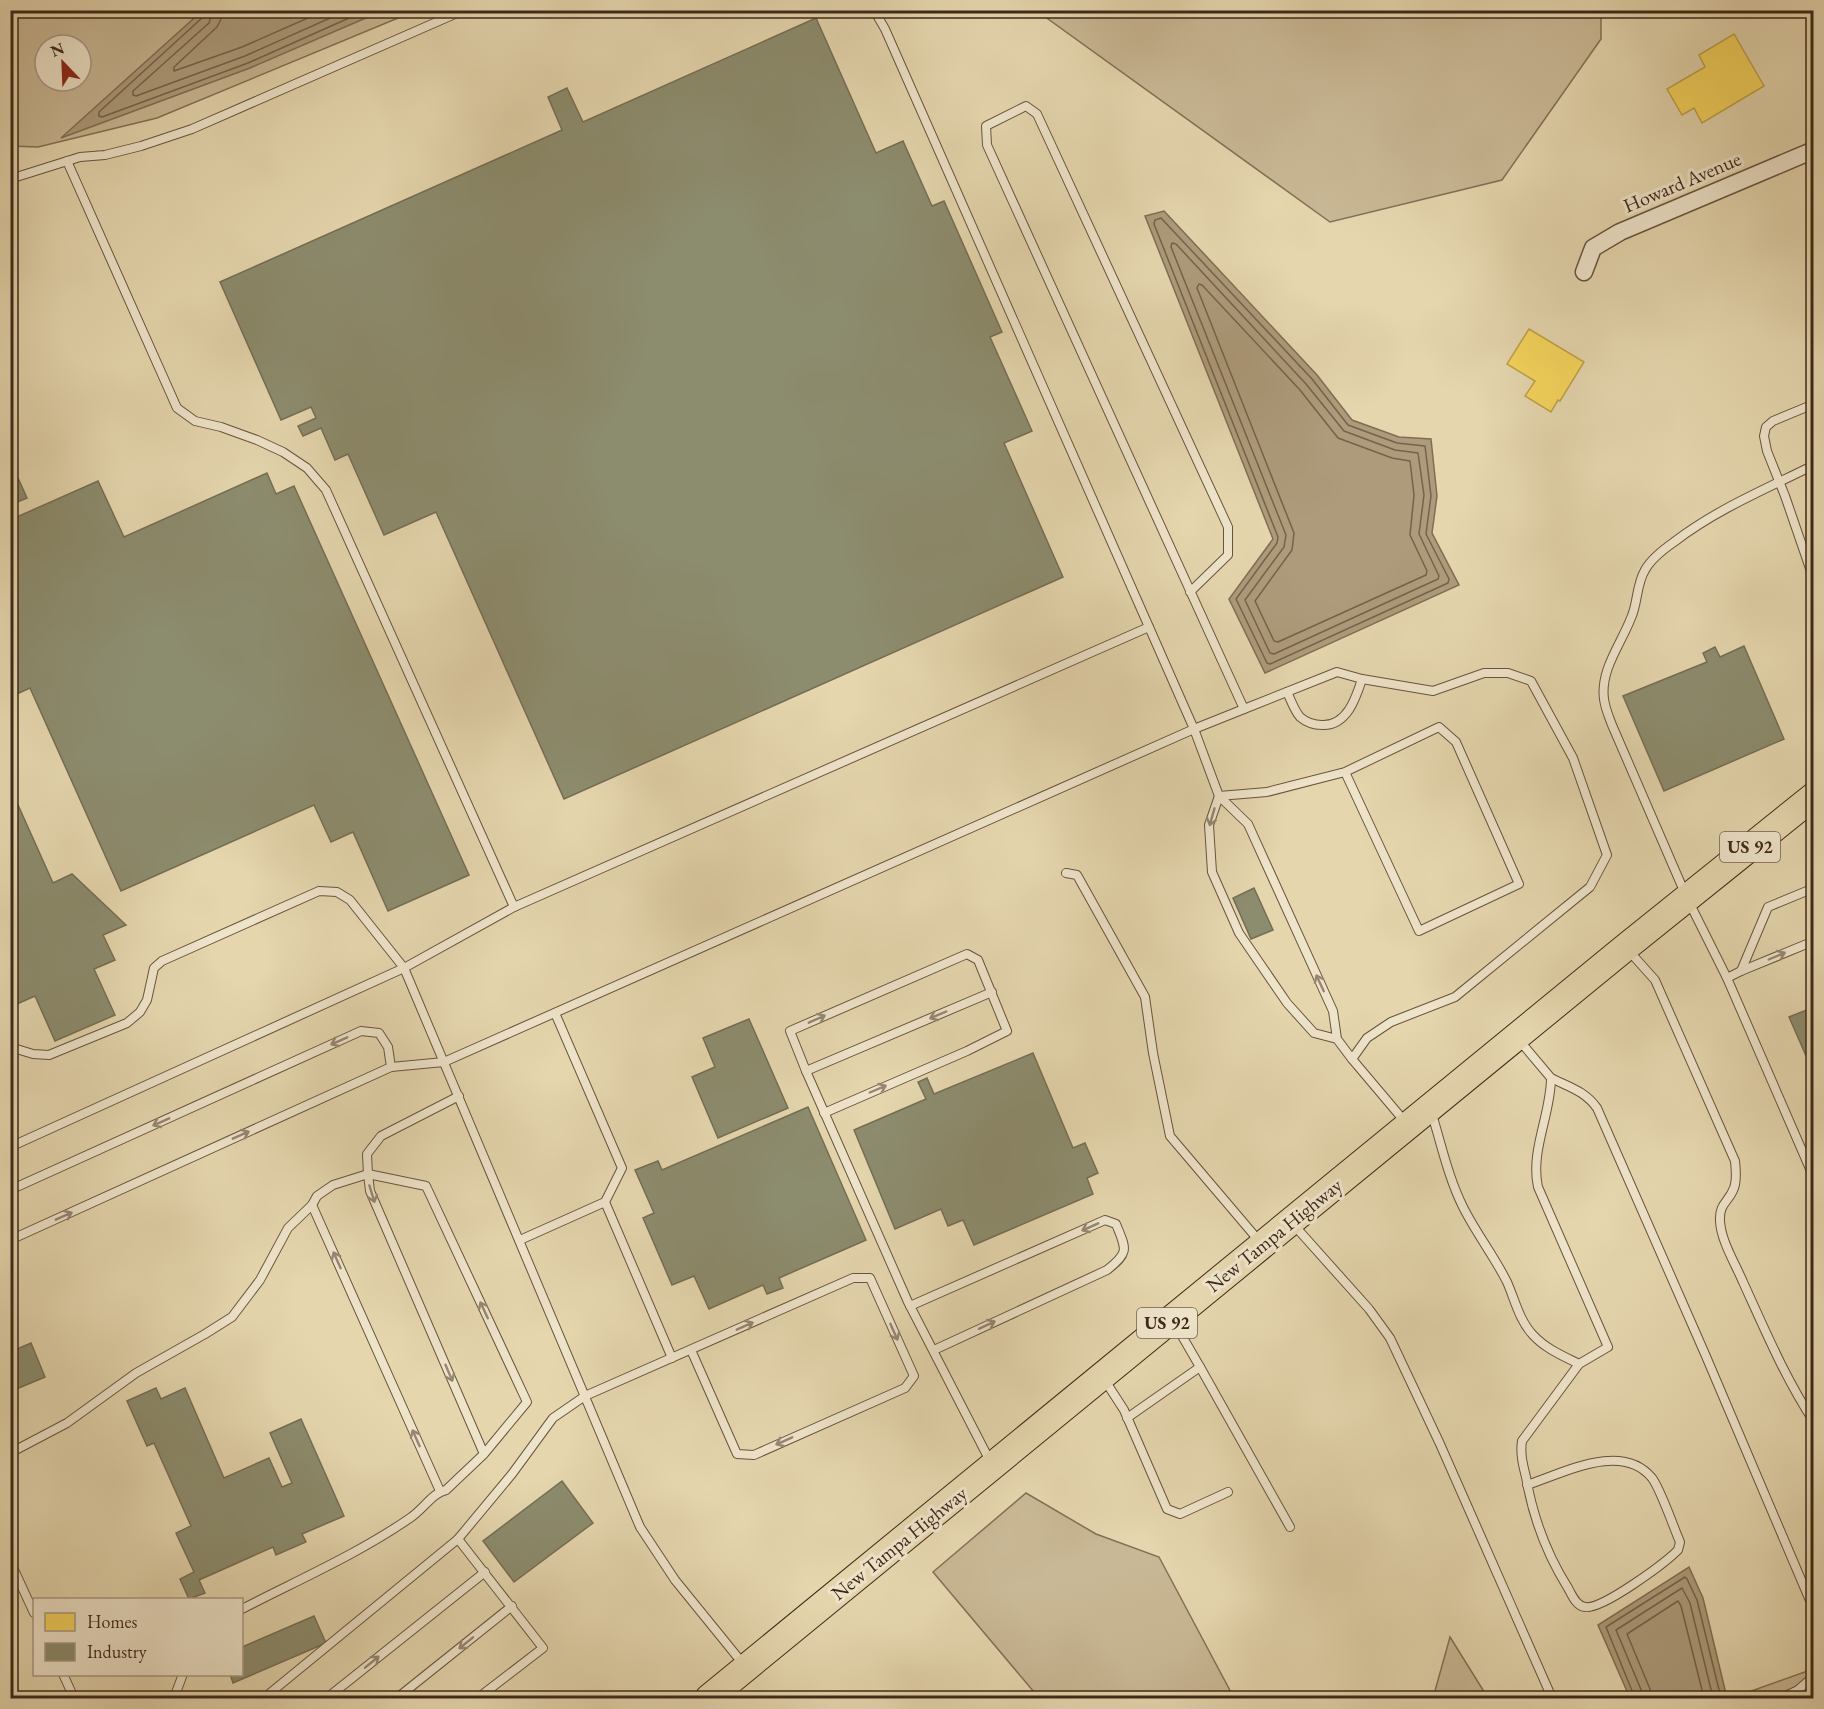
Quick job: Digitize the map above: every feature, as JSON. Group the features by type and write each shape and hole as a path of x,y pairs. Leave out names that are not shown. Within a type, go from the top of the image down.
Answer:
{"main road":[{"name":"New Tampa Highway","path":"709,1698 1626,947 1814,796"}],"street":[{"name":"Howard Avenue","path":"1584,272 1593,248 1620,231 1814,150"}],"lane":[{"path":"10,179 67,161 141,146 192,129 464,10"},
{"path":"874,10 885,29 1194,729 1219,796 1248,825 1333,1011 1337,1039 1408,1125"},
{"path":"1190,592 1228,555 1228,527 1037,114 1026,106 986,126 987,145 1190,592 1244,709"},
{"path":"67,161 177,408 195,421 257,440 283,452 307,468 326,490 514,907"},
{"path":"1814,404 1773,421 1766,427 1764,444 1814,580"},
{"path":"1814,465 1748,496 1696,525 1664,550 1645,570 1636,593 1632,617 1607,673 1604,700 1612,725 1687,898 1726,978 1814,1178"},
{"path":"10,1147 404,968 514,907 1149,627"},
{"path":"10,1240 391,1067 444,1062 1194,729 1337,672 1362,679 1433,691 1484,673 1508,673 1531,681 1573,759 1607,855 1590,887 1455,997 1390,1022 1367,1038 1352,1059"},
{"path":"1287,692 1301,718 1309,724 1329,725 1348,712 1355,701 1362,679"},
{"path":"1219,796 1267,792 1345,772 1439,727 1456,742 1519,884 1419,931 1345,772"},
{"path":"1219,796 1209,825 1212,873 1239,933 1287,1003 1314,1033 1337,1039"},
{"path":"1065,873 1077,875 1145,997 1153,1053 1170,1136 1262,1245"},
{"path":"1741,971 1768,907 1814,888"},
{"path":"10,1047 33,1054 49,1055 127,1023 140,1012 147,1000 154,968 162,961 319,891 337,892 350,900 404,968 520,1240 626,1498 645,1536 675,1580 747,1668"},
{"path":"1726,978 1814,940"},
{"path":"1626,947 1655,980 1735,1161 1734,1189 1720,1212 1720,1225 1728,1248 1786,1377 1814,1422"},
{"path":"824,1113 967,1051 1006,1031 978,960 967,954 790,1031 824,1113 910,1306 993,1466"},
{"path":"806,1071 992,992"},
{"path":"520,1240 605,1202 622,1168 555,1013"},
{"path":"10,1190 361,1031 379,1033 388,1047 391,1067"},
{"path":"1516,1037 1551,1078 1580,1090 1597,1108 1814,1610"},
{"path":"1527,1485 1600,1461 1617,1459 1638,1465 1653,1479 1680,1542 1678,1550 1646,1576 1617,1594 1590,1607 1584,1607 1575,1599 1552,1563 1537,1524 1527,1485 1521,1452 1522,1441 1579,1364 1608,1347 1538,1187 1536,1162 1550,1094 1551,1078"},
{"path":"459,1096 381,1136 366,1154 370,1191 484,1454"},
{"path":"1430,1107 1463,1208 1508,1284 1522,1319 1541,1343 1579,1364"},
{"path":"10,1454 67,1423 136,1373 232,1317 260,1280 288,1228 317,1196 333,1185 368,1174 426,1186 526,1402 484,1454 446,1490 440,1491 412,1517 345,1557 243,1608"},
{"path":"605,1202 672,1358"},
{"path":"312,1204 440,1491"},
{"path":"910,1306 1106,1220 1116,1224 1125,1247 1121,1260 1107,1270 934,1350"},
{"path":"1290,1222 1369,1309 1390,1338 1440,1444 1552,1698"},
{"path":"264,1698 458,1539 512,1474 553,1418 585,1396 853,1278 870,1278 914,1376 905,1388 754,1455 737,1454 691,1350"},
{"path":"1172,1319 1290,1527"},
{"path":"1127,1418 1200,1367"},
{"path":"1102,1376 1127,1418 1167,1509 1180,1514 1228,1492"},
{"path":"458,1539 543,1648 478,1698"},
{"path":"10,1561 33,1611"},
{"path":"327,1698 485,1572"},
{"path":"397,1698 512,1606"},
{"path":"64,1676 74,1698"},
{"path":"174,1698 182,1676"},
{"path":"1781,1698 1798,1690 1814,1676"}],"shaded area":[{"path":"11,11 415,11 157,118 38,147 11,146"},
{"path":"1037,11 1601,11 1601,39 1502,180 1330,222"},
{"path":"1026,1493 1096,1534 1159,1557 1234,1698 1039,1698 933,1572"},
{"path":"1450,1637 1488,1698 1433,1698"},
{"path":"1813,1669 1813,1698 1732,1698"}],"water":[{"path":"202,11 382,11 250,68 61,138"},
{"path":"1164,211 1317,375 1352,420 1399,437 1431,439 1437,496 1432,533 1459,585 1265,673 1229,599 1273,539 1145,216"},
{"path":"1689,1567 1703,1598 1727,1698 1630,1698 1598,1625"}],"building: Homes":[{"path":"1734,34 1764,86 1702,123 1694,108 1682,115 1667,89 1705,67 1699,55"},
{"path":"1529,329 1584,362 1551,412 1525,396 1535,381 1507,364"}],"building: Industry":[{"path":"816,18 876,153 903,141 932,206 944,201 1002,332 990,337 1032,431 1004,443 1063,577 564,799 436,512 384,535 348,454 335,460 321,428 303,436 298,426 316,418 311,407 281,420 220,282 562,130 548,97 567,88 583,122"},
{"path":"10,460 27,498 10,505"},
{"path":"267,473 276,494 294,486 469,875 388,911 353,832 331,842 314,805 121,891 30,688 10,697 10,520 98,481 124,537"},
{"path":"1744,646 1784,739 1664,791 1623,696 1707,662 1703,653 1715,647 1720,657"},
{"path":"10,787 53,883 72,874 126,925 103,935 115,960 94,969 115,1015 55,1041 35,996 10,1007"},
{"path":"1254,888 1273,930 1251,939 1233,898"},
{"path":"1814,1007 1814,1074 1789,1017"},
{"path":"749,1019 788,1108 718,1138 692,1077 715,1067 703,1038"},
{"path":"1033,1053 1073,1148 1085,1143 1098,1173 1087,1178 1093,1194 974,1245 963,1220 948,1226 941,1209 895,1229 854,1130 926,1099 918,1082 927,1078 934,1094"},
{"path":"808,1107 866,1240 779,1278 783,1288 767,1294 763,1285 709,1309 694,1276 672,1285 643,1218 654,1213 635,1170 658,1161 662,1170"},
{"path":"31,1343 45,1377 14,1390 10,1382 10,1352"},
{"path":"156,1388 161,1399 185,1388 224,1478 269,1458 282,1487 292,1483 270,1433 301,1419 344,1516 302,1534 306,1542 276,1555 273,1547 199,1580 205,1593 189,1598 180,1579 194,1572 176,1533 191,1526 154,1443 147,1446 127,1401"},
{"path":"562,1481 593,1523 514,1582 483,1541"},
{"path":"314,1616 326,1643 233,1683 231,1676 243,1676 243,1647"}]}
